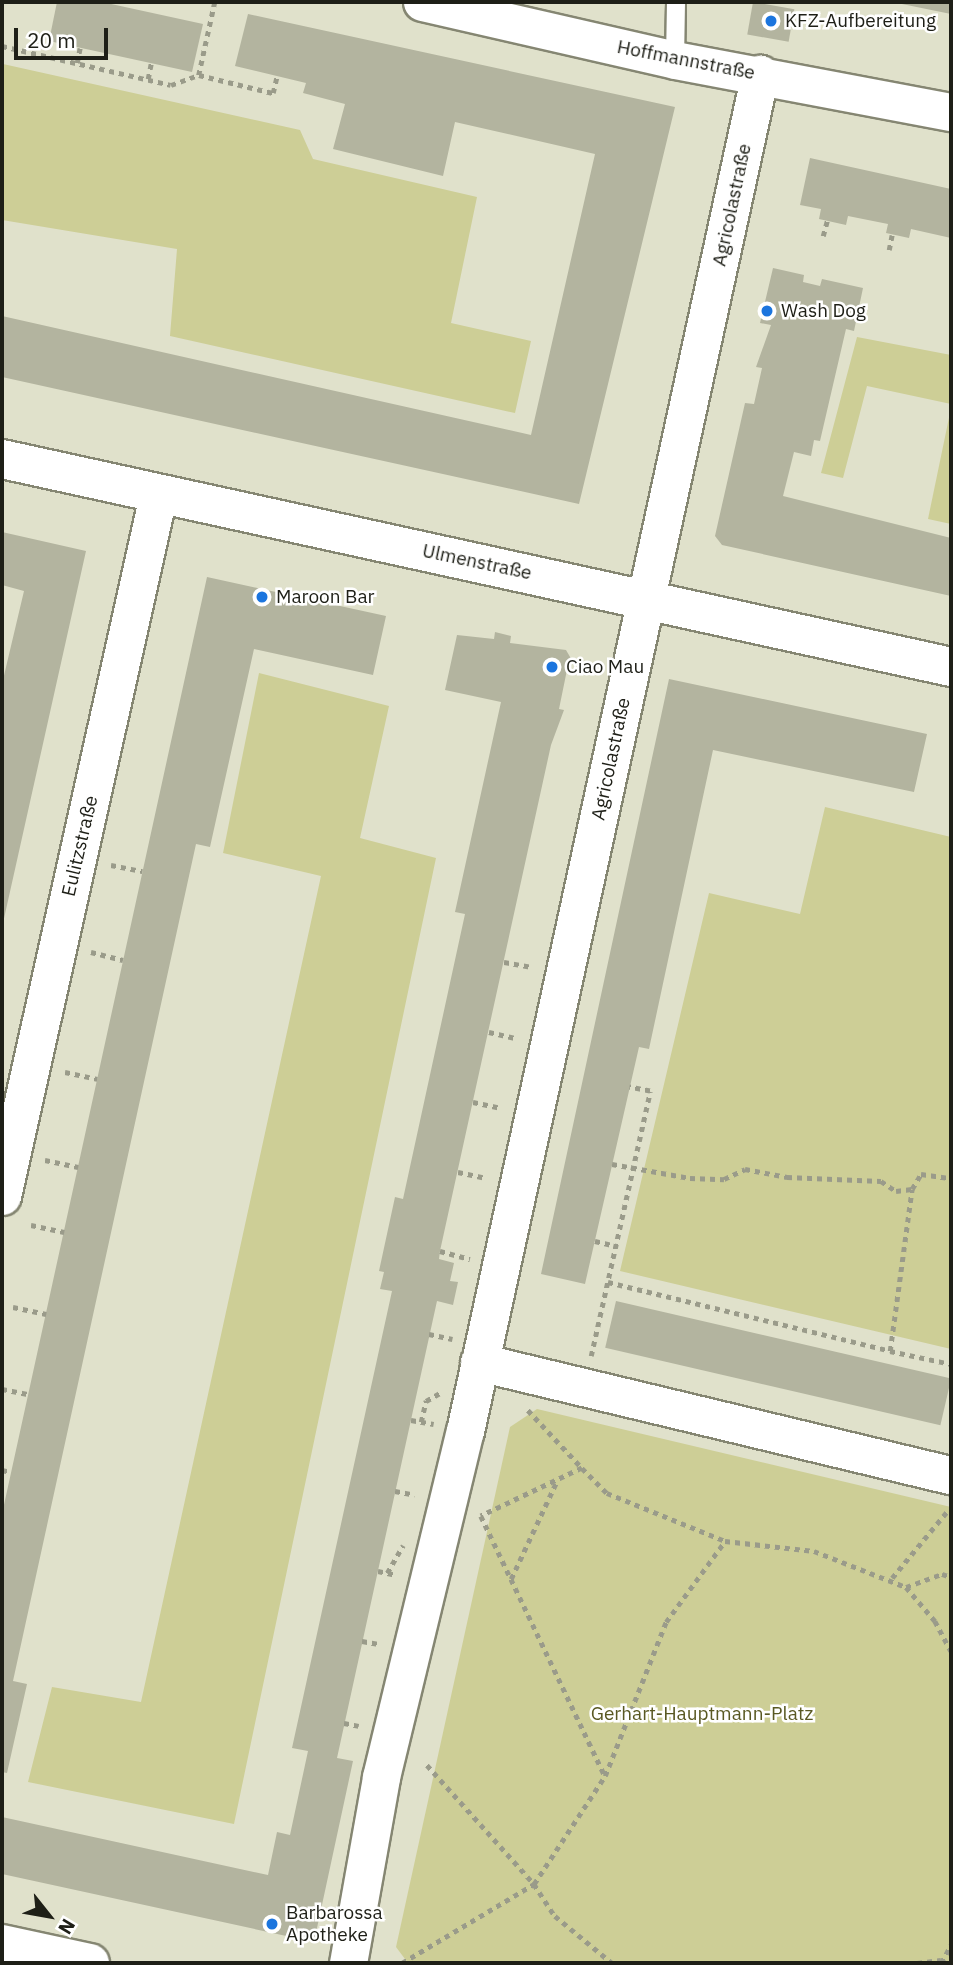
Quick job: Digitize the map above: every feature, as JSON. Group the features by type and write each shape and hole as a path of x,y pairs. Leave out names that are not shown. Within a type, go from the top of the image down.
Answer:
{"street":[{"name":"Hoffmannstraße","path":"422,2 675,60 951,112"},
{"name":"Agricolastraße","path":"466,1351 648,597 760,74"},
{"name":"Ulmenstraße","path":"2,459 158,495 648,597 951,667"},
{"name":"Eulitzstraße","path":"2,1196 158,495"},
{"path":"348,1963 381,1777 466,1351 584,1388 951,1475"},
{"path":"2,1944 90,1963"}],"lane":[{"path":"675,60 676,2"}],"path":[{"path":"199,75 215,2"},
{"path":"2,46 171,85 199,75 273,93 277,76"},
{"path":"77,63 80,48"},
{"path":"148,79 151,63"},
{"path":"823,236 827,221"},
{"path":"889,250 892,235"},
{"path":"110,865 142,872"},
{"path":"91,952 123,960"},
{"path":"504,961 531,967"},
{"path":"489,1032 517,1038"},
{"path":"65,1072 97,1079"},
{"path":"584,1388 650,1091 629,1087"},
{"path":"473,1102 502,1108"},
{"path":"45,1160 78,1167"},
{"path":"612,1164 724,1179 745,1169 787,1177 881,1181 896,1191 912,1189"},
{"path":"458,1172 487,1178"},
{"path":"891,1351 912,1189 921,1174 951,1178"},
{"path":"31,1225 64,1233"},
{"path":"595,1241 616,1246"},
{"path":"440,1251 470,1259"},
{"path":"608,1282 891,1351 951,1363"},
{"path":"13,1307 46,1314"},
{"path":"429,1334 466,1351"},
{"path":"2,1389 28,1394"},
{"path":"411,1419 423,1422 426,1401 441,1393"},
{"path":"522,1404 607,1493 725,1541 814,1550 892,1578 906,1587 935,1620 951,1651"},
{"path":"582,1468 481,1516 605,1776"},
{"path":"2,1470 11,1472"},
{"path":"510,1580 556,1481"},
{"path":"395,1490 419,1496"},
{"path":"892,1578 951,1506"},
{"path":"402,1963 534,1884 605,1776 666,1622 725,1541"},
{"path":"378,1571 390,1574 394,1553 401,1545 408,1546"},
{"path":"906,1587 942,1574 951,1577"},
{"path":"362,1641 387,1646"},
{"path":"344,1723 361,1727"},
{"path":"427,1765 534,1884 555,1916 612,1963"},
{"path":"917,1963 941,1962 951,1945"}],"green space":[{"path":"3,64 300,130 313,159 477,197 451,323 531,341 515,413 170,336 177,249 2,220"},
{"path":"857,337 951,355 951,404 867,386 843,478 821,473"},
{"path":"951,408 951,524 928,519"},
{"path":"259,673 389,706 360,838 436,858 234,1824 28,1782 52,1687 141,1702 321,876 223,853"},
{"path":"825,807 951,837 951,1349 620,1271 709,893 800,914"},
{"name":"Gerhart-Hauptmann-Platz","path":"537,1409 951,1507 951,1963 408,1963 396,1947 510,1427"}],"building":[{"path":"57,2 102,2 203,24 192,72 49,41"},
{"name":"KFZ-Aufbereitung","path":"753,2 794,9 789,42 747,34"},
{"path":"898,2 951,2 951,14 897,3"},
{"path":"248,14 675,107 579,504 2,377 2,316 531,435 595,154 455,122 443,176 333,149 345,104 303,93 306,83 235,66"},
{"path":"810,158 951,189 951,238 911,229 909,238 886,233 888,224 848,216 846,225 819,219 821,209 800,205"},
{"path":"773,268 804,275 803,282 820,286 822,279 863,288 854,331 846,329 820,441 814,440 811,456 794,452 783,496 951,538 951,596 722,545 715,536 745,403 754,404 762,368 756,367 771,325 760,323"},
{"path":"2,532 86,551 3,923 2,684 24,591 2,585"},
{"path":"207,577 386,616 373,675 254,649 210,847 196,844 13,1681 27,1684 7,1773 2,1772 2,1514"},
{"path":"495,632 511,636 510,643 566,650 573,662 568,665 559,709 564,710 551,745 440,1251 439,1259 454,1263 450,1281 458,1282 453,1305 437,1301 337,1758 353,1761 314,1942 2,1874 2,1817 268,1875 277,1832 290,1835 308,1751 292,1748 392,1291 380,1289 384,1272 379,1271 395,1197 403,1199 465,914 455,912 501,702 445,690 457,635 494,639"},
{"path":"669,679 927,734 914,792 713,750 649,1049 639,1047 585,1284 541,1274"},
{"path":"616,1301 951,1378 940,1425 605,1348"}],"place":[{"name":"KFZ-Aufbereitung","path":"771,21"},
{"name":"Wash Dog","path":"767,311"},
{"name":"Maroon Bar","path":"262,597"},
{"name":"Ciao Mau","path":"552,667"},
{"name":"Barbarossa Apotheke","path":"272,1924"}]}
